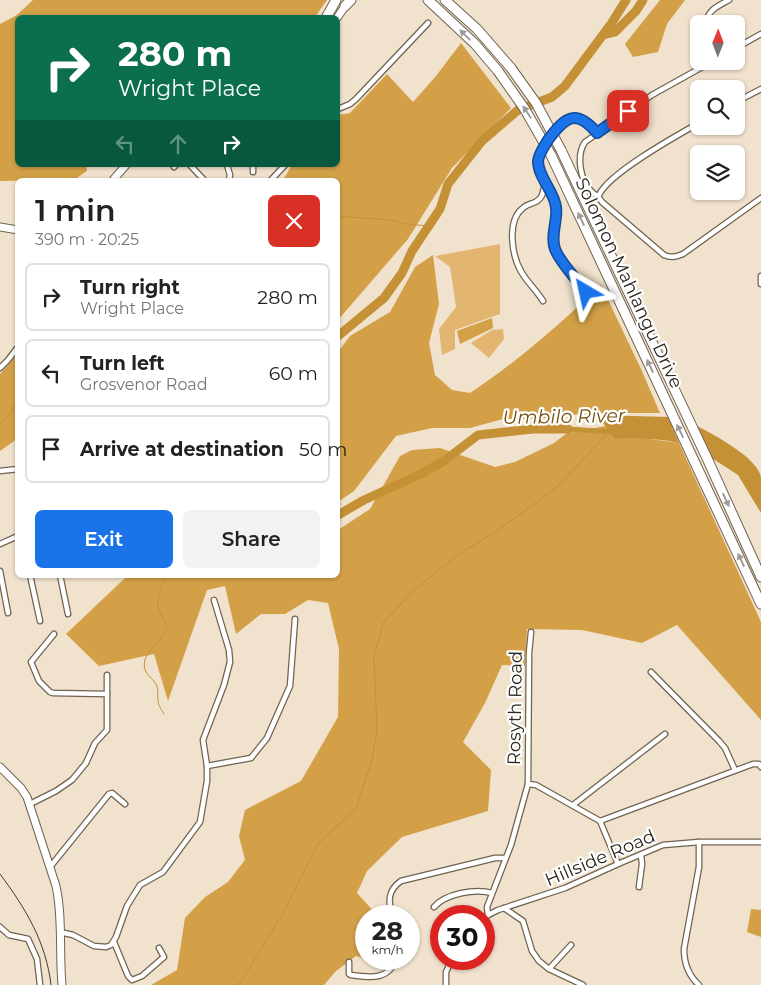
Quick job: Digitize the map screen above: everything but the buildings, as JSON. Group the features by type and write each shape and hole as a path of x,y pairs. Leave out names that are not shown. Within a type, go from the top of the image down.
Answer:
{"highway":[{"path":"328,15 336,0"},
{"name":"Solomon Mahlangu Drive","path":"428,0 475,44 498,71 524,108 551,155 761,604"},
{"name":"Solomon Mahlangu Drive","path":"445,0 477,30 511,68 536,103 561,150 706,456 761,577"}],"main road":[{"path":"330,15 347,2"},
{"path":"339,15 347,2"},
{"path":"115,178 124,167"},
{"path":"0,227 15,230"},
{"path":"0,767 21,788 30,804 50,867 58,898 62,985"}],"street":[{"path":"708,15 712,10 729,0"},
{"path":"340,108 356,99 428,23"},
{"path":"745,43 761,34"},
{"path":"697,70 652,95 583,143 580,161 589,188 599,195 602,202 664,255 672,257 683,254 761,198"},
{"path":"745,97 761,88"},
{"path":"590,299 555,250 553,242 556,207 554,198 539,166 540,155 560,124 569,119 577,118 586,121 597,133"},
{"path":"599,195 607,184 652,150 690,128"},
{"path":"192,167 203,178"},
{"path":"253,167 253,172"},
{"path":"273,178 282,167"},
{"path":"543,300 520,270 513,250 512,235 515,219 520,210 542,198 545,180"},
{"path":"761,276 761,284"},
{"path":"0,368 15,351"},
{"path":"0,471 15,469"},
{"path":"0,544 15,538"},
{"path":"10,540 15,541"},
{"path":"0,571 8,613"},
{"path":"31,578 40,621"},
{"path":"61,578 68,614"},
{"path":"60,932 73,935 99,947 106,947 114,942 128,906 140,885 163,872 200,822 207,780 203,740 224,685 230,662 229,650 214,600"},
{"path":"207,766 250,758 267,738 290,686 295,620"},
{"name":"Rosyth Road","path":"488,905 511,845 528,784 529,653 531,632"},
{"path":"54,634 31,662 42,684 53,693 107,694"},
{"path":"652,672 719,741 735,770"},
{"path":"30,804 65,786 72,780 86,763 95,743 107,730 108,675"},
{"path":"573,805 665,734"},
{"path":"600,821 735,770 753,764 759,764 761,767"},
{"path":"528,784 536,785 600,821 618,864"},
{"path":"50,867 108,794 115,794 125,804"},
{"path":"699,842 700,860 684,949 684,958 688,972 699,985"},
{"name":"Hillside Road","path":"495,912 565,888 618,864 670,844 761,842"},
{"path":"639,887 642,864 641,855"},
{"path":"389,905 392,890 401,881 495,858 505,858"},
{"path":"436,905 440,900 473,891 480,890 492,893"},
{"path":"504,908 523,921 534,956 549,968 583,985"},
{"path":"0,927 9,935 28,939 37,959 40,985"},
{"path":"114,942 128,976 132,980 142,976 164,957 159,948"},
{"path":"549,968 571,945"},
{"path":"349,962 349,974 351,975 375,976 388,974 391,970"},
{"path":"446,985 447,970"}],"shaded area":[{"path":"33,0 327,0 316,15 17,15"},
{"path":"660,0 685,0 667,24 658,52 633,57 625,44"},
{"path":"15,16 15,167 86,167 87,171 77,178 15,178 15,181 0,181 0,24"},
{"path":"461,43 511,108 452,168 408,239 340,318 340,178 284,178 291,167 340,167 340,115 350,113 387,74 413,102"},
{"path":"500,244 500,314 455,330 455,349 442,355 439,329 456,307 450,267 435,256"},
{"path":"433,255 439,304 429,343 435,375 452,390 470,393 505,369 601,285 660,413 585,413 554,418 503,419 470,428 432,428 396,436 354,491 340,501 340,349 350,336 390,312 415,267"},
{"path":"492,318 493,328 460,344 457,331"},
{"path":"503,329 504,339 489,358 471,343 492,330"},
{"path":"15,357 15,440 0,451 0,374"},
{"path":"598,415 668,417 679,443 663,440 614,439"},
{"path":"606,426 614,439 643,438 679,443 761,622 761,720 677,625 642,643 582,630 527,629 525,666 502,665 485,703 463,742 491,770 488,811 402,837 367,871 357,893 368,905 355,905 355,957 336,971 324,985 151,985 177,970 185,918 205,897 228,882 245,860 239,836 245,810 301,781 338,717 339,649 328,603 308,600 285,614 261,614 236,634 225,586 207,590 168,701 154,654 99,666 66,634 125,578 340,578 340,529 370,509 400,456 412,450 440,448 495,467 515,462 554,443 567,433"},
{"path":"697,426 734,447 752,462 758,470 761,477 761,513 738,475 710,457"},
{"path":"751,909 761,910 761,937 747,932"}],"waterway":[{"name":"Umbilo River","path":"340,334 384,298 402,273 412,251 440,209 448,184 482,141 518,110 552,97 565,86 611,24 626,0"},
{"path":"603,35 615,32 636,11 643,0"},
{"path":"340,216 391,220 406,224 429,226"},
{"path":"0,423 10,414 15,404"},
{"name":"Umbilo River","path":"340,514 444,461 478,435 533,429 568,429"},
{"name":"Umbilo River","path":"568,429 614,432"},
{"path":"236,985 240,983 282,915 318,844 357,807 372,759 377,732 374,657 383,623 414,590 459,554 494,533 557,487 609,432"},
{"path":"164,578 158,602 167,630 147,655 144,666 146,672 157,686 159,704 164,714"}],"railway":[{"path":"0,874 26,913 40,940 45,954 51,985"}],"route":[{"path":"586,292 557,254 554,246 556,207 554,198 539,166 540,152 557,127 564,121 573,118 582,119 597,133 628,111"}]}
